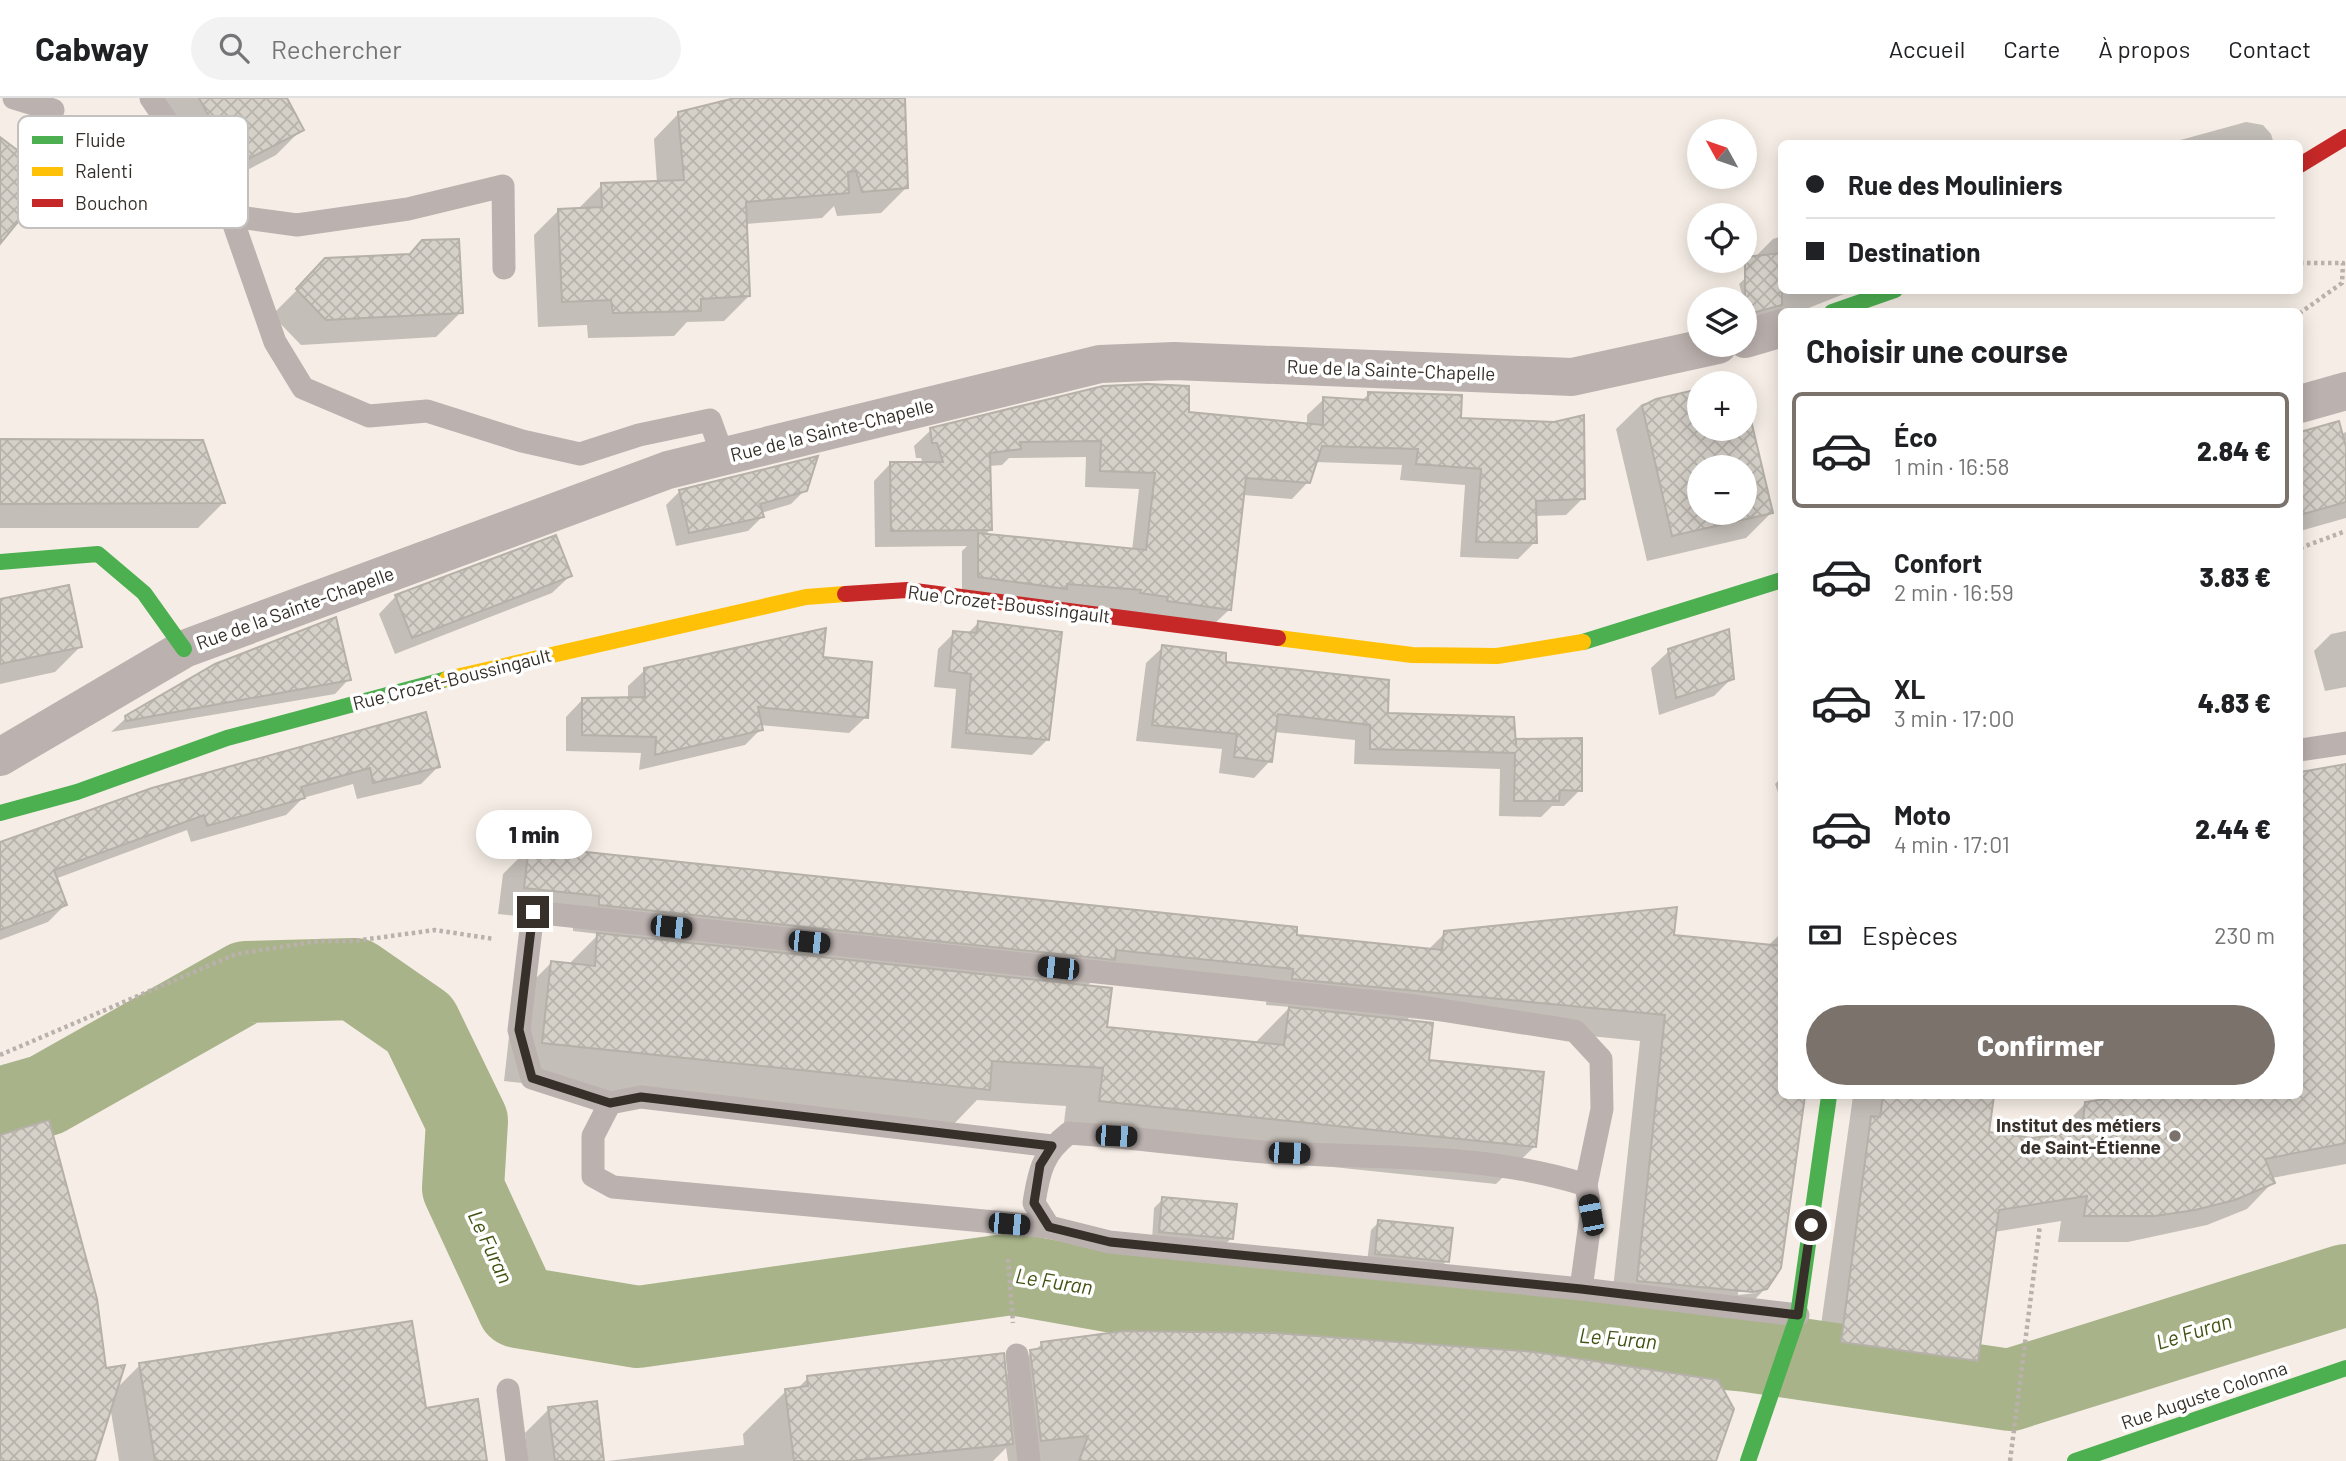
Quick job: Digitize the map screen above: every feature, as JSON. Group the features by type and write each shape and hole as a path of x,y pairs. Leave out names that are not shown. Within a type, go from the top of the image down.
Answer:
{"street":[{"path":"2303,162 2346,137"},
{"path":"1843,308 1884,294"},
{"path":"1757,335 1778,329"},
{"name":"Rue de la Sainte-Chapelle","path":"0,757 184,649 668,470 1100,364 1174,360 1572,377 1687,352"},
{"path":"2303,403 2346,391"},
{"path":"0,562 98,554 144,593 184,649"},
{"name":"Rue Crozet-Boussingault","path":"0,813 77,792 227,738 461,676 806,597 907,590 1412,655 1497,656 1596,640 1778,581"},
{"path":"1748,1461 1798,1315 1829,1099"},
{"name":"Rue Auguste Colonna","path":"2075,1461 2346,1368"}],"lane":[{"path":"14,98 53,110"},
{"path":"151,98 163,116"},
{"path":"248,218 297,225 408,209 503,186 504,268"},
{"path":"234,228 275,342 303,388 369,416 427,411 522,441 580,454 639,435 710,420 723,456"},
{"path":"2303,750 2346,743"},
{"path":"1052,1146 641,1097 610,1103 532,1078 519,1030 533,912 1416,1006 1575,1031 1601,1059 1602,1109 1586,1185 1591,1215 1581,1289"},
{"path":"610,1103 593,1136 593,1176 612,1187 1049,1227 1110,1242 1581,1289 1798,1315"},
{"path":"1049,1227 1034,1203 1040,1165 1052,1146 1069,1133 1140,1137 1262,1152 1424,1158 1545,1172 1586,1185"},
{"path":"1017,1355 1029,1461"},
{"path":"508,1390 517,1461"}],"path":[{"path":"2303,263 2343,263 2342,283 2303,311"},
{"path":"2303,547 2346,531"},
{"path":"0,1055 236,954 319,941 354,941 435,930 448,935 530,942"},
{"path":"2010,1461 2040,1225"},
{"path":"1007,1256 1013,1321"}],"building":[{"path":"199,98 287,98 304,130 248,159 248,116 209,116"},
{"path":"735,98 905,98 908,188 862,192 856,171 848,172 849,193 746,202 750,296 701,299 701,311 613,313 611,300 562,302 558,209 602,207 601,183 684,180 678,112"},
{"path":"0,137 18,151 18,222 0,244"},
{"path":"459,239 463,313 326,320 296,289 325,258 410,254 422,240"},
{"path":"1778,253 1778,294 1782,294 1782,305 1757,312 1757,287 1745,287 1745,273 1757,273 1757,256"},
{"path":"1103,386 1189,386 1189,412 1323,425 1323,397 1368,400 1368,392 1462,395 1461,418 1554,422 1584,415 1585,499 1536,501 1537,543 1476,542 1481,469 1416,464 1418,449 1322,446 1310,483 1246,478 1231,610 1167,601 1168,597 1140,593 1141,590 1067,584 1067,589 978,577 978,533 1146,550 1155,473 1100,471 1101,441 1020,442 1021,449 990,453 992,530 891,531 890,462 943,462 937,443 932,443 930,428"},
{"path":"1687,392 1687,441 1756,441 1773,513 1757,517 1757,455 1687,455 1687,525 1720,525 1672,536 1642,406 1656,399"},
{"path":"2339,421 2346,447 2346,502 2303,514 2303,431"},
{"path":"0,439 203,440 225,503 0,504"},
{"path":"818,456 807,491 760,504 764,517 689,533 679,490"},
{"path":"556,535 572,576 412,638 395,595"},
{"path":"69,585 82,647 0,664 0,599"},
{"path":"336,617 351,680 126,721 125,716 215,664"},
{"path":"978,621 1062,632 1049,740 966,733 971,674 949,671 953,631 977,633"},
{"path":"826,628 823,657 872,662 868,718 758,707 763,730 655,755 656,737 582,735 582,698 645,697 644,668"},
{"path":"1729,629 1734,679 1676,698 1668,649"},
{"path":"1162,645 1226,653 1226,662 1389,680 1388,713 1514,717 1516,745 1516,739 1582,738 1582,791 1560,790 1559,801 1514,801 1515,753 1370,749 1370,725 1278,714 1272,762 1234,757 1237,734 1152,725"},
{"path":"426,712 440,767 373,783 370,768 301,787 305,798 207,826 204,815 54,870 67,905 0,930 0,842 152,788"},
{"path":"2346,764 2346,1143 2265,1159 2275,1183 2235,1200 2195,1210 2155,1216 2084,1216 2087,1196 1999,1210 1978,1361 1841,1342 1871,1116 1880,1117 1883,1099 1994,1099 1989,1132 2032,1138 2082,1131 2085,1102 2105,1099 2303,1099 2303,771"},
{"path":"529,846 1297,927 1297,935 1442,950 1444,931 1677,907 1674,935 1778,946 1778,1099 1805,1099 1781,1268 1767,1289 1753,1292 1637,1281 1665,1015 1292,979 1293,969 1116,950 1115,960 599,905 599,896 524,888"},
{"path":"597,933 1112,988 1107,1027 1284,1045 1289,1007 1433,1023 1429,1060 1544,1072 1536,1147 1099,1101 1103,1068 992,1061 990,1090 542,1043 551,961 595,966"},
{"path":"49,1120 97,1299 106,1368 125,1365 95,1461 0,1461 0,1135"},
{"path":"1162,1197 1237,1204 1233,1239 1159,1232"},
{"path":"1378,1220 1453,1228 1449,1262 1375,1254"},
{"path":"412,1321 426,1408 478,1399 487,1461 155,1461 139,1363"},
{"path":"1124,1331 1274,1333 1535,1352 1718,1380 1734,1409 1716,1461 1079,1461 1088,1436 1041,1441 1030,1350 1042,1348 1041,1342"},
{"path":"1004,1353 1013,1444 851,1461 794,1461 785,1389 808,1386 807,1376"},
{"path":"597,1401 604,1461 555,1461 548,1407"}],"waterway":[{"name":"Le Furan","path":"0,1108 46,1095 246,982 355,979 420,1024 467,1121 463,1188 518,1307 638,1327 1012,1274 1119,1293 1747,1351 2010,1390 2346,1285"}],"traffic: fast":[{"path":"1843,308 1884,294"},
{"path":"0,562 98,554 144,593 184,649"},
{"path":"1583,642 1778,581"},
{"path":"0,813 77,792 227,738 447,679"},
{"path":"1748,1461 1798,1315 1829,1099"},
{"path":"2075,1461 2346,1368"}],"traffic: slow":[{"path":"447,679 806,597 845,594"},
{"path":"1278,638 1412,655 1497,656 1583,642"}],"traffic: jam":[{"path":"2303,163 2346,137"},
{"path":"845,594 907,590 1278,638"}],"place":[{"name":"Institut des métiers de Saint-Étienne","path":"2175,1136"}],"route":[{"path":"533,912 519,1030 532,1078 610,1103 641,1097 1052,1146 1040,1165 1034,1203 1049,1227 1110,1242 1581,1289 1798,1315 1811,1225"}]}
